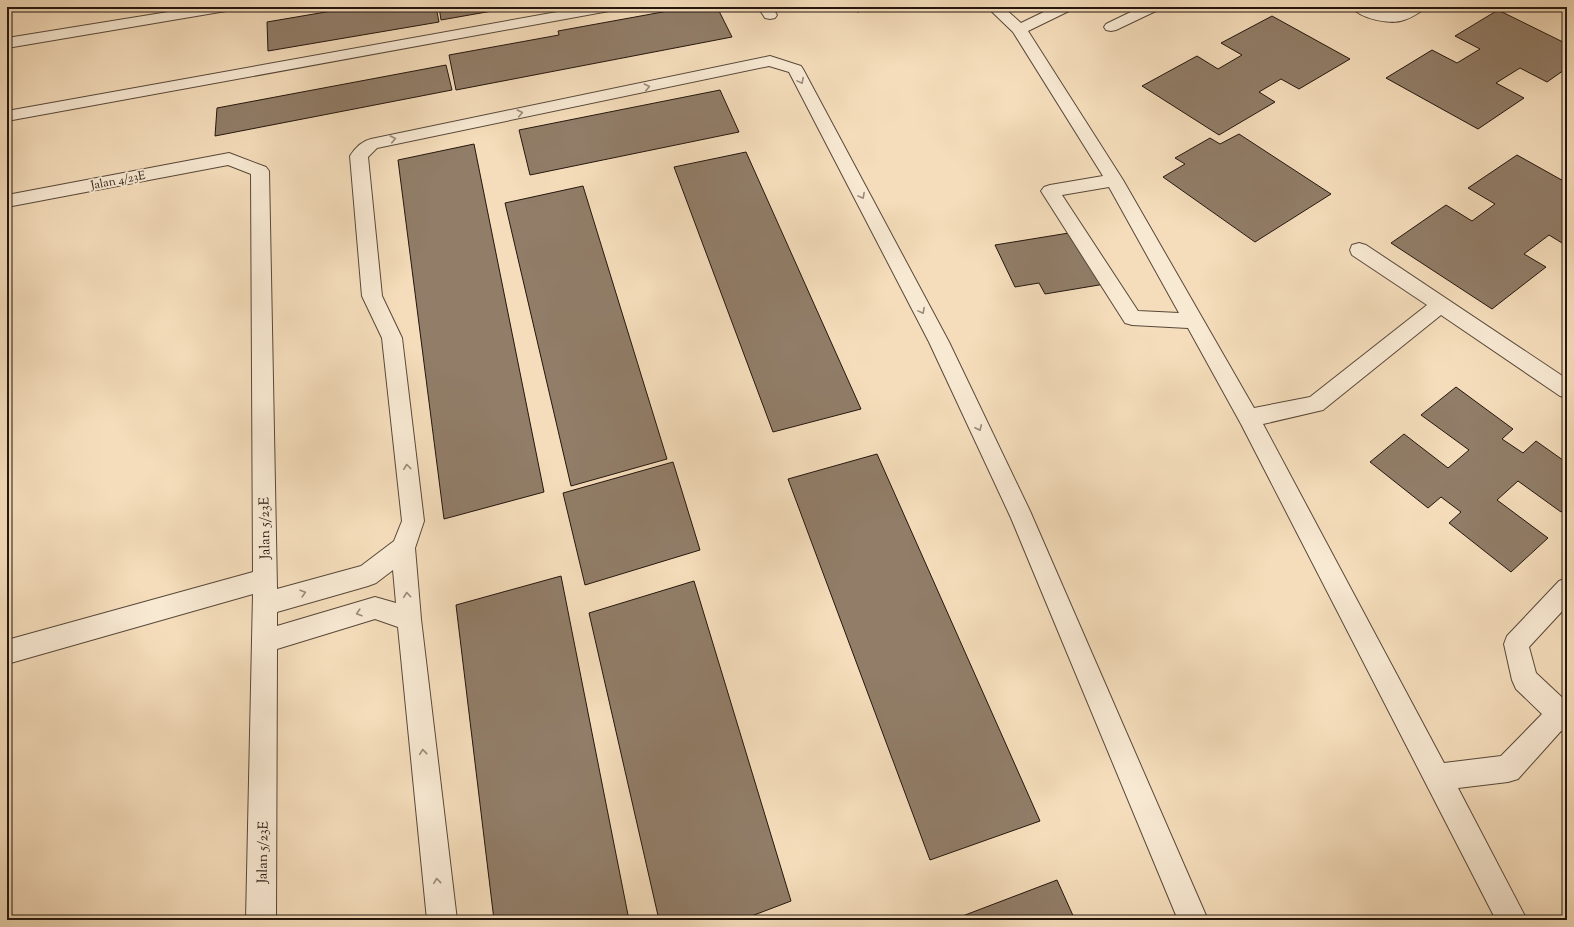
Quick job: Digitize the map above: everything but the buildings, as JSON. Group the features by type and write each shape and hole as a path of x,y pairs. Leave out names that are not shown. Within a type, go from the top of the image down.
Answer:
{"street":[{"path":"7,44 226,7"},
{"path":"7,116 609,7"},
{"path":"994,7 1019,29 1114,180 1194,321 1249,418 1512,920"},
{"path":"1019,29 1066,7"},
{"path":"1111,27 1153,7"},
{"path":"1359,7 1377,16 1400,17 1418,7"},
{"path":"442,920 409,619 403,548 413,521 392,338 372,296 359,156 371,144 770,61 795,69 939,342 1015,504 1193,920"},
{"name":"Jalan 4/23E","path":"7,202 228,159"},
{"name":"Jalan 5/23E","path":"228,159 260,170 265,604 261,920"},
{"path":"1114,180 1050,191 1132,318 1194,321"},
{"path":"1359,250 1567,390"},
{"path":"1249,418 1316,404 1441,305"},
{"path":"265,604 368,575 403,548"},
{"path":"7,652 264,580"},
{"path":"1437,777 1508,769 1563,717 1525,680 1516,644 1567,589"},
{"path":"265,641 374,608 409,619"}]}
